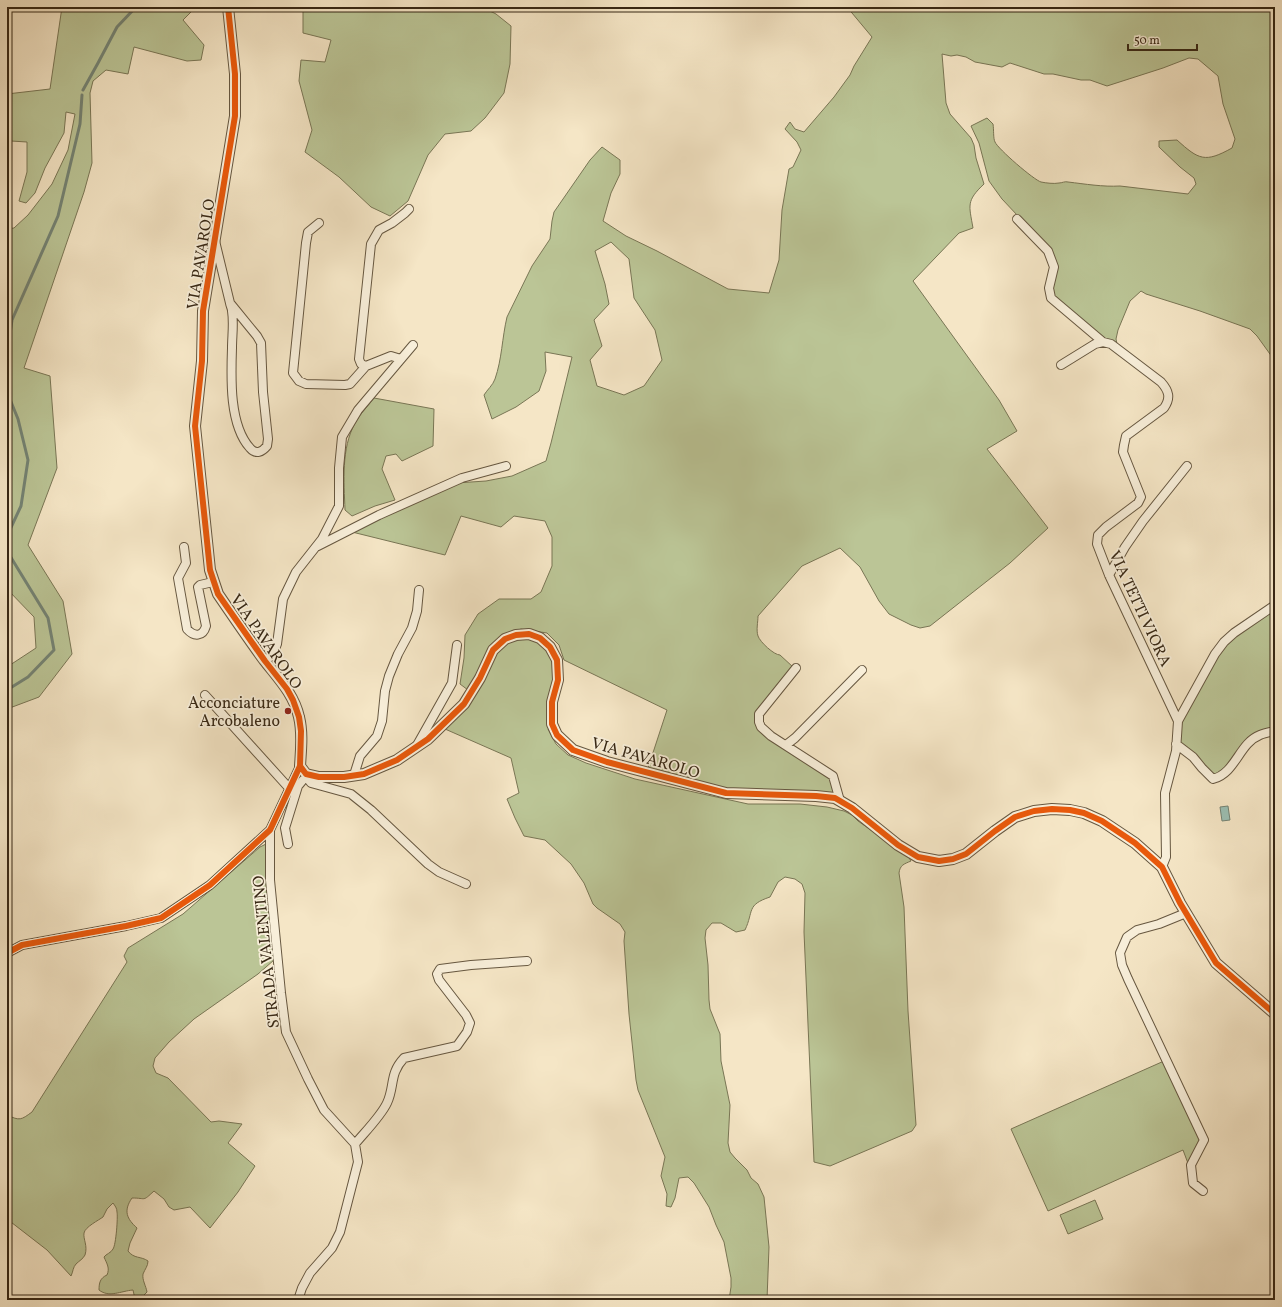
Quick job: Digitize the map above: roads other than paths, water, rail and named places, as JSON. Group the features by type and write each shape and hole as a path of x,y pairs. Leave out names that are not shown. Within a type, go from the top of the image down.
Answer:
{"street":[{"name":"VIA PAVAROLO","path":"228,7 236,74 235,116 203,311 202,361 195,426 210,570 213,582 218,594 265,661 287,688 293,700 299,716 304,773 318,776 344,777 364,774 396,760 428,739 464,704 480,678 493,650 505,639 516,635 529,634 540,638 550,647 557,660 558,680 552,702 552,724 557,735 573,750 607,762 726,793 834,798 852,808 898,845 918,857 939,861 953,859 966,854 1015,817 1034,810 1070,810 1084,813 1102,821 1134,843 1162,867"},
{"path":"366,366 361,364 359,359 371,244 379,230 392,223 409,209"},
{"path":"1017,219 1048,251 1050,255 1054,267 1049,288 1051,298 1103,342"},
{"path":"319,223 308,232 293,373 299,382 306,384 345,385 350,384 366,366 391,356 401,359"},
{"path":"214,240 232,311 231,364 235,415 241,436 252,451 258,453 263,451 267,446 268,438 263,392 261,343 230,302"},
{"path":"1061,365 1095,344 1103,342"},
{"name":"VIA TETTI VIORA","path":"1103,342 1111,344 1161,382 1167,389 1169,395 1168,402 1164,408 1126,436 1123,452 1141,497 1138,503 1106,527 1098,535 1097,544 1109,575 1178,720"},
{"path":"265,661 273,654 277,644 283,599 296,572 322,540 339,506 339,468 342,437 358,410 413,345"},
{"path":"315,548 379,515 462,478 506,466"},
{"path":"1109,575 1125,547 1187,466"},
{"path":"184,546 186,563 178,578 187,629 192,634 197,635 202,633 206,626 198,587 200,585 213,582"},
{"path":"354,775 360,756 377,736 382,721 385,691 389,676 398,654 412,628 417,611 419,590"},
{"path":"1275,605 1234,633 1224,642 1215,654 1178,720 1176,744 1166,793 1166,857 1162,867 1186,913 1216,963 1275,1014"},
{"path":"415,747 452,683 457,645"},
{"path":"796,668 759,714 759,722 761,727 771,736 833,776 840,801"},
{"path":"786,745 862,670"},
{"path":"205,694 289,788"},
{"path":"1176,744 1193,758 1213,779 1221,777 1232,767 1246,746 1259,735 1275,731"},
{"path":"7,953 22,944 126,926 161,918 210,885 270,830 296,776 304,773"},
{"path":"288,844 285,828 298,786 303,780 304,773"},
{"path":"304,773 311,783 351,794 372,810 428,864 439,872 466,884"},
{"name":"STRADA VALENTINO","path":"270,830 270,880 286,1032 324,1110 355,1144"},
{"path":"1186,913 1159,924 1137,930 1127,937 1120,953 1122,965 1128,979 1204,1140 1191,1165 1193,1183 1203,1191"},
{"path":"298,1300 302,1288 310,1273 332,1248 340,1232 358,1162 355,1144 386,1104 390,1095 392,1080 398,1064 404,1058 457,1046 467,1032 470,1022 439,980 437,974 440,969 528,961"}],"water":[{"path":"1228,806 1230,820 1222,821 1220,807"}],"waterway":[{"path":"83,90 117,27 136,7"},
{"path":"7,355 12,320 58,216 80,124 82,95"},
{"path":"7,392 18,419 28,460 21,506 7,536"},
{"path":"7,551 48,618 54,650 28,677 7,690"}],"place":[{"name":"Acconciature Arcobaleno","path":"288,711"}]}
